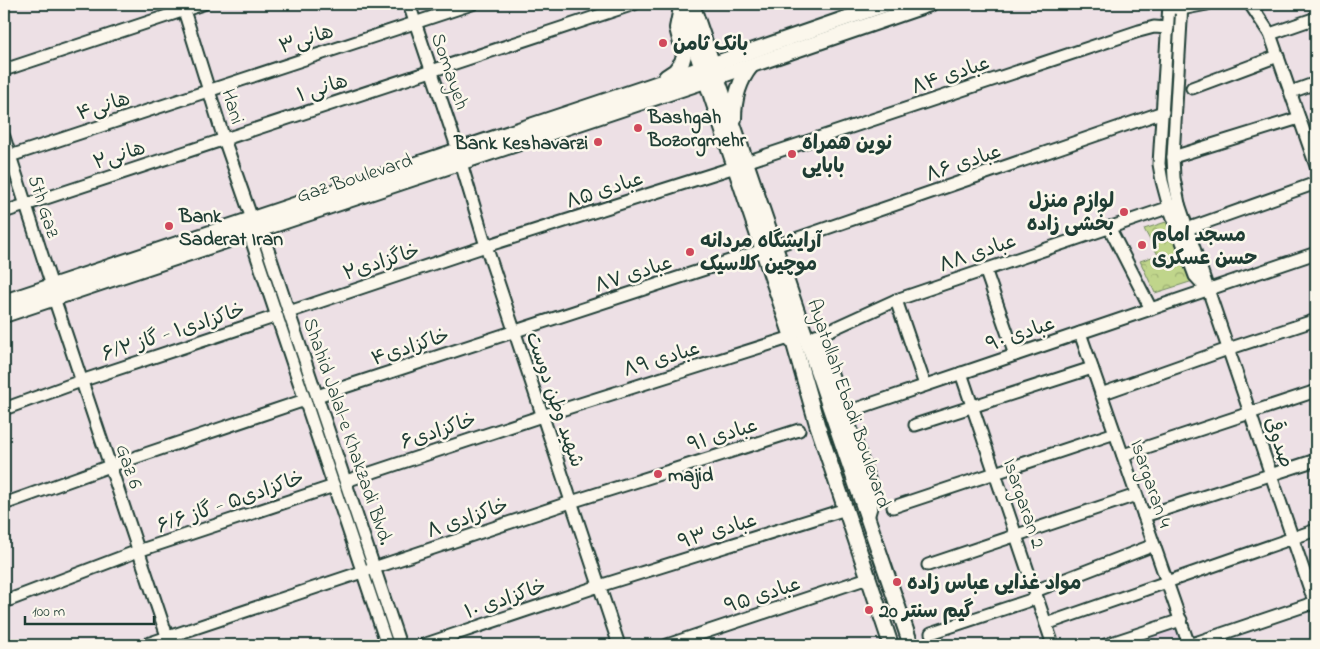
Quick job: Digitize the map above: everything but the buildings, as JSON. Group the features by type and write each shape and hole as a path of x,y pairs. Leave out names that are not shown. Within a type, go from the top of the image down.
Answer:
{"main road":[{"path":"709,72 887,4"},
{"path":"709,72 751,66 930,4"},
{"path":"650,86 675,71 682,62 684,48 677,28 680,14 687,5"},
{"name":"Ayatollah Ebadi Boulevard","path":"687,5 769,248 817,369 839,416 867,516 911,645"},
{"path":"734,125 734,106 738,88 743,75 751,66"},
{"name":"Ayatollah Ebadi Boulevard","path":"709,72 734,125 740,165"},
{"name":"Gaz Boulevard","path":"459,156 650,86 709,72"},
{"name":"Gaz Boulevard","path":"4,302 53,292 254,227 709,72"},
{"name":"Ayatollah Ebadi Boulevard","path":"769,248 817,424 891,645"},
{"name":"Gaz Boulevard","path":"4,315 53,292"},
{"path":"817,336 832,380 839,416 817,424"},
{"path":"817,369 832,380"}],"street":[{"path":"4,70 183,7 203,4"},
{"name":"Somayeh","path":"408,4 459,156"},
{"name":"هانی۳","path":"209,90 472,4"},
{"name":"هانی ۱","path":"224,139 634,4"},
{"path":"1207,4 1168,6 1164,112 1159,164 1162,181 1174,205 1195,276 1207,289"},
{"path":"1250,4 1270,34 1299,118 1314,150 1316,166"},
{"path":"1174,205 1173,157 1182,6"},
{"name":"Hani","path":"183,7 224,139 254,227"},
{"path":"1270,34 1316,18"},
{"name":"عبادی ۸۴","path":"740,165 1139,31 1154,27 1168,28"},
{"path":"1192,88 1278,56"},
{"path":"1290,92 1316,83"},
{"name":"هانی۴","path":"7,157 209,90"},
{"name":"عبادی ۸۶","path":"769,248 1164,112"},
{"path":"1173,157 1299,118"},
{"name":"5th Gaz","path":"4,136 7,157 25,205 53,292"},
{"name":"هانی۲","path":"4,212 224,139"},
{"name":"شهید وطن دوست","path":"459,156 486,246 620,645"},
{"name":"عبادی ۸۵","path":"486,246 740,165"},
{"path":"1187,229 1316,183"},
{"name":"عبادی ۸۸","path":"817,336 896,300 1174,205"},
{"name":"صدوقی","path":"1174,205 1187,229 1316,604"},
{"path":"254,227 277,316 387,645"},
{"name":"Shahid Jalal-e Khakzadi Blvd.","path":"254,227 289,312 400,645"},
{"path":"1109,227 1151,309"},
{"name":"خاگزادی۲","path":"289,312 486,246"},
{"name":"عبادی ۸۷","path":"514,331 769,248"},
{"name":"عبادی ۹۰","path":"839,416 925,385 1316,253"},
{"path":"985,269 1015,355"},
{"name":"Gaz 6","path":"53,292 81,381 169,641"},
{"path":"896,300 925,385"},
{"name":"خاکزادی۱ - گاز ۶/۲","path":"4,409 81,381 277,316"},
{"path":"1101,394 1316,320"},
{"name":"خاکزادی۴","path":"317,396 514,331"},
{"name":"Isargaran 4","path":"1080,333 1189,645"},
{"path":"812,353 814,340 817,336"},
{"name":"عبادی ۸۹","path":"542,416 792,337"},
{"path":"915,425 1092,368"},
{"name":"Isargaran 2","path":"961,373 1053,645"},
{"path":"1123,455 1316,391"},
{"path":"4,504 305,400"},
{"name":"خاکزادی۶","path":"346,480 542,416"},
{"name":"عبادی ۹۱","path":"571,502 799,430"},
{"path":"893,507 1115,433"},
{"path":"1144,516 1316,460"},
{"name":"خاکزادی۵ - گاز ۶/۶","path":"4,602 138,551 334,486"},
{"path":"928,565 1136,495"},
{"name":"خاکزادی ۸","path":"144,645 169,641 362,572 571,502"},
{"name":"عبادی ۹۳","path":"600,586 846,509"},
{"path":"1046,624 1316,530"},
{"path":"931,634 1036,595 1154,546"},
{"name":"عبادی ۹۵","path":"667,645 868,578"},
{"name":"خاکزادی ۱۰","path":"423,645 600,586"},
{"path":"1189,645 1316,604"},
{"path":"1104,645 1181,620"}],"shaded area":[{"path":"1176,625 1183,645 1111,645"}],"green space":[{"path":"1166,222 1193,281 1155,293 1140,261 1158,255 1144,229"}],"place":[{"name":"بانک ثامن","path":"663,43"},
{"name":"Bashgah Bozorgmehr","path":"638,128"},
{"name":"Bank Keshavarzi","path":"598,142"},
{"name":"نوین همراه بابایی","path":"792,154"},
{"name":"لوازم منزل بخشی زاده","path":"1124,212"},
{"name":"Bank Saderat Iran","path":"169,226"},
{"name":"مسجد امام حسن عسکری","path":"1142,245"},
{"name":"آرایشگاه مردانه موچین کلاسیک","path":"690,252"},
{"name":"majid","path":"658,474"},
{"name":"مواد غذایی عباس زاده","path":"897,582"},
{"name":"گیم سنتر 20","path":"869,610"}]}
